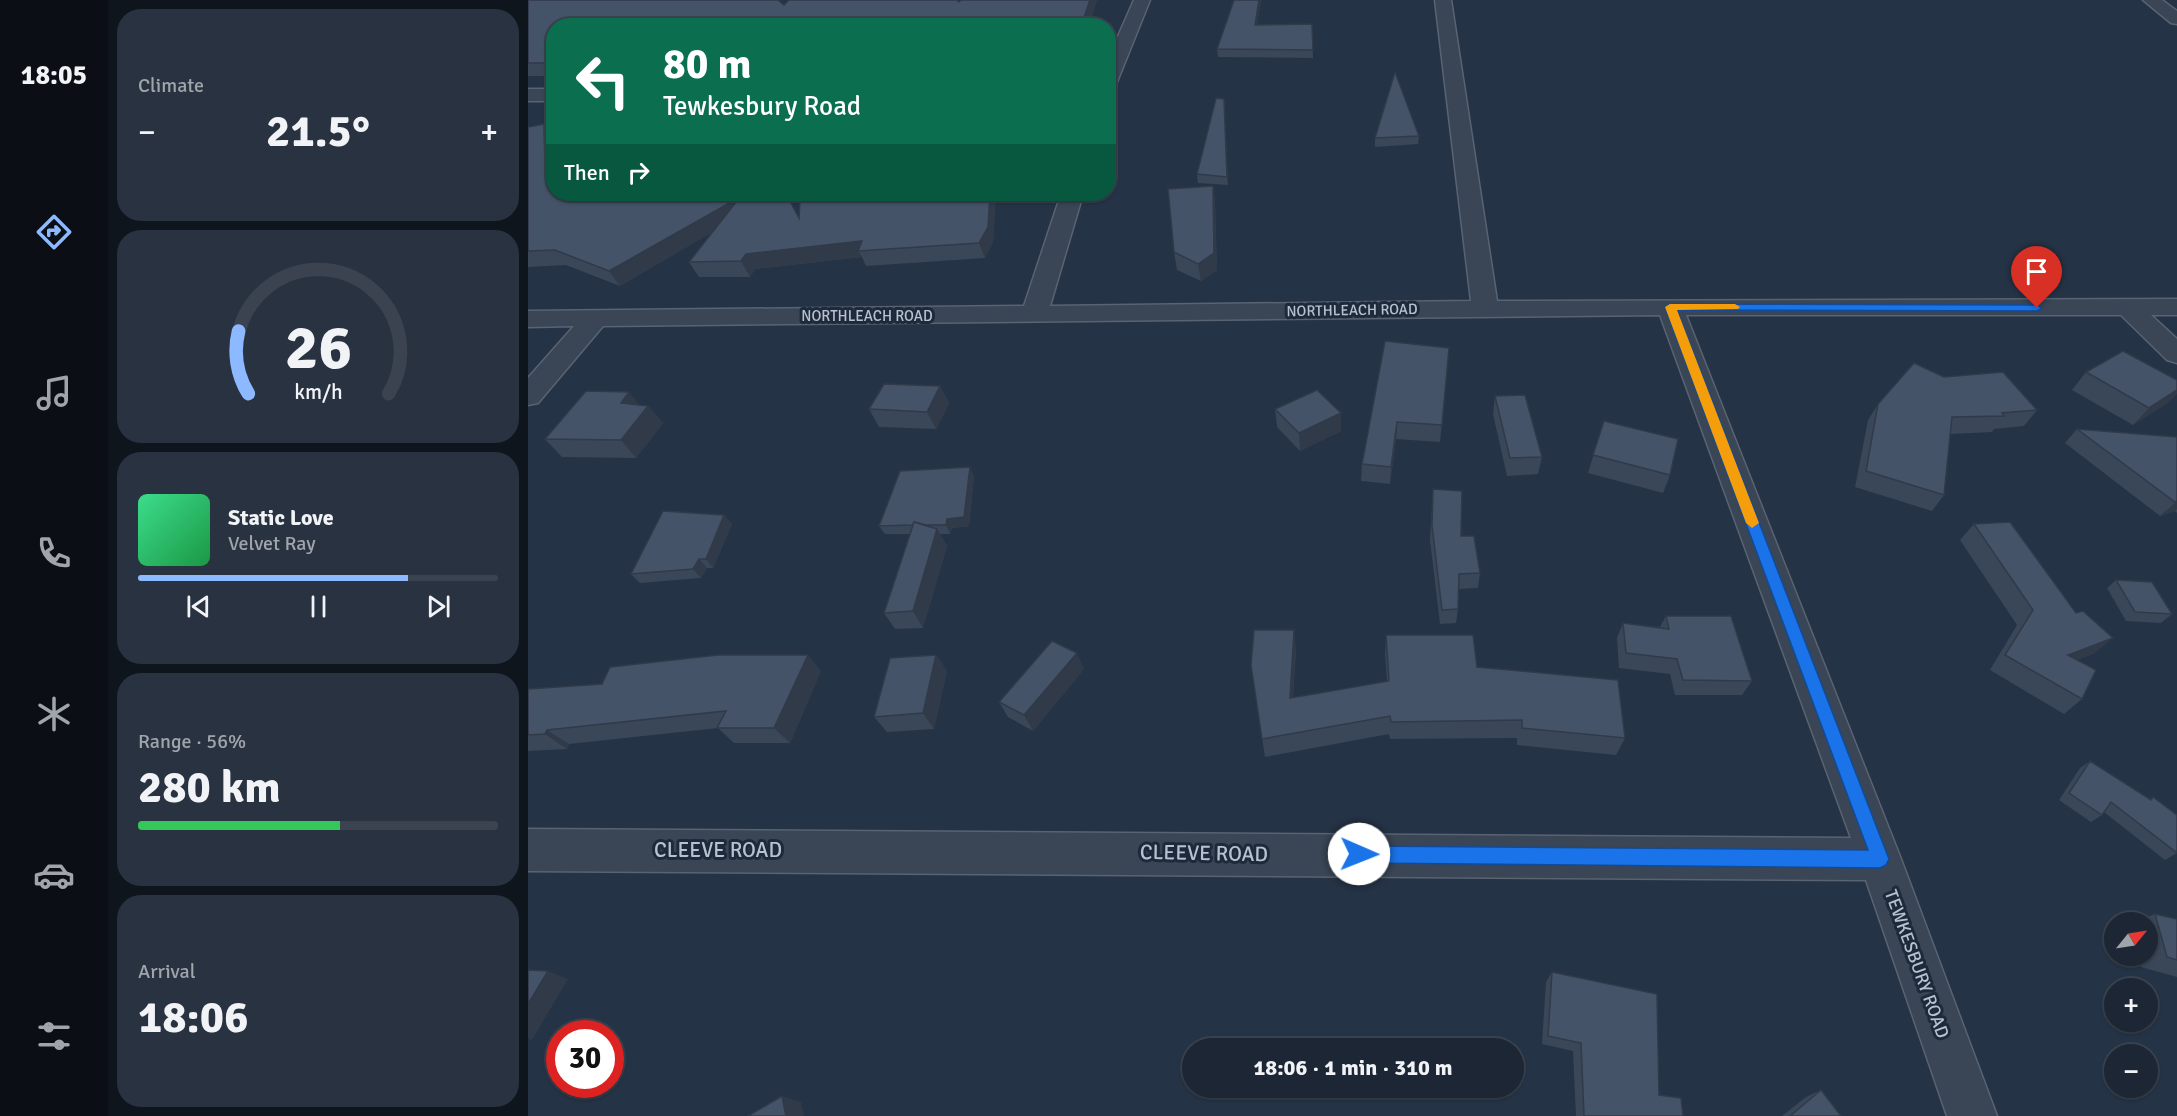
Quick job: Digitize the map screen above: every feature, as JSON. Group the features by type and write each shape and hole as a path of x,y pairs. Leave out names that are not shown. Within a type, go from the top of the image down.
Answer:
{"street":[{"path":"1116,63 1142,0"},
{"path":"1443,0 1485,309"},
{"path":"2151,0 2177,19"},
{"path":"528,95 546,95"},
{"path":"1035,315 1070,201"},
{"name":"NORTHLEACH ROAD","path":"528,319 1670,307 2177,308"},
{"name":"TEWKESBURY ROAD","path":"1670,307 1880,859 1972,1116"},
{"path":"2129,309 2177,354"},
{"path":"528,396 596,318"},
{"name":"CLEEVE ROAD","path":"528,850 1880,859"}],"building":[{"path":"528,0 778,0 784,5 789,0 957,0 959,2 961,0 1090,0 1084,18 546,18 546,63 528,63"},
{"path":"1234,0 1259,0 1255,25 1312,24 1313,50 1217,49"},
{"path":"1395,72 1419,136 1375,138"},
{"path":"1216,98 1224,99 1227,177 1197,174"},
{"path":"544,124 546,201 733,201 609,271 555,250 528,251 528,127"},
{"path":"1213,186 1214,253 1198,264 1174,252 1168,189"},
{"path":"737,201 790,201 799,218 800,201 990,201 988,227 979,243 858,251 862,241 746,254 741,261 689,262"},
{"path":"1385,341 1449,348 1442,425 1397,422 1391,467 1362,464"},
{"path":"2123,351 2177,380 2177,390 2149,408 2086,372"},
{"path":"1914,363 1944,377 2003,372 2037,410 2002,413 2004,416 1952,417 1944,495 1866,471 1878,404"},
{"path":"884,384 940,386 927,412 869,409"},
{"path":"1317,390 1341,413 1299,433 1275,409"},
{"path":"586,391 629,392 621,403 648,406 621,440 545,439"},
{"path":"1525,395 1542,457 1510,458 1495,396"},
{"path":"1604,421 1678,439 1670,475 1593,455"},
{"path":"2077,429 2177,437 2177,501 2175,502"},
{"path":"970,467 964,517 947,519 946,525 926,525 914,522 913,525 879,526 900,471"},
{"path":"1433,489 1462,491 1461,536 1474,536 1480,573 1459,574 1458,609 1442,610 1432,525"},
{"path":"663,511 724,515 706,559 699,559 693,569 631,574"},
{"path":"914,522 937,529 913,611 884,613"},
{"path":"2010,522 2076,613 2083,611 2113,638 2068,655 2096,670 2082,699 2005,655 2033,610 1974,524"},
{"path":"2116,580 2152,582 2172,614 2135,612"},
{"path":"1666,616 1731,616 1752,681 1683,680 1677,659 1626,653 1623,623 1669,629"},
{"path":"1254,630 1294,630 1290,698 1389,681 1386,635 1473,635 1477,667 1618,680 1625,738 1522,728 1522,720 1391,722 1390,716 1262,739 1251,665"},
{"path":"1052,641 1077,653 1024,715 999,702"},
{"path":"718,655 808,655 774,728 717,728 726,711 547,730 545,734 528,735 528,689 602,684 610,667"},
{"path":"936,655 923,713 874,717 890,658"},
{"path":"2090,761 2151,800 2153,797 2177,815 2177,853 2111,802 2102,815 2069,793"},
{"path":"2158,915 2177,919 2177,960 2167,957 2158,925"},
{"path":"528,970 548,971 528,1004"},
{"path":"1552,972 1657,994 1659,1095 1681,1098 1683,1116 1584,1116 1581,1043 1548,1036"},
{"path":"1821,1090 1841,1116 1790,1116"},
{"path":"782,1096 786,1116 748,1116"}],"slow traffic":[{"path":"1735,307 1670,307 1752,523"}],"route":[{"path":"1359,854 1880,859 1670,307 2037,308"}]}
